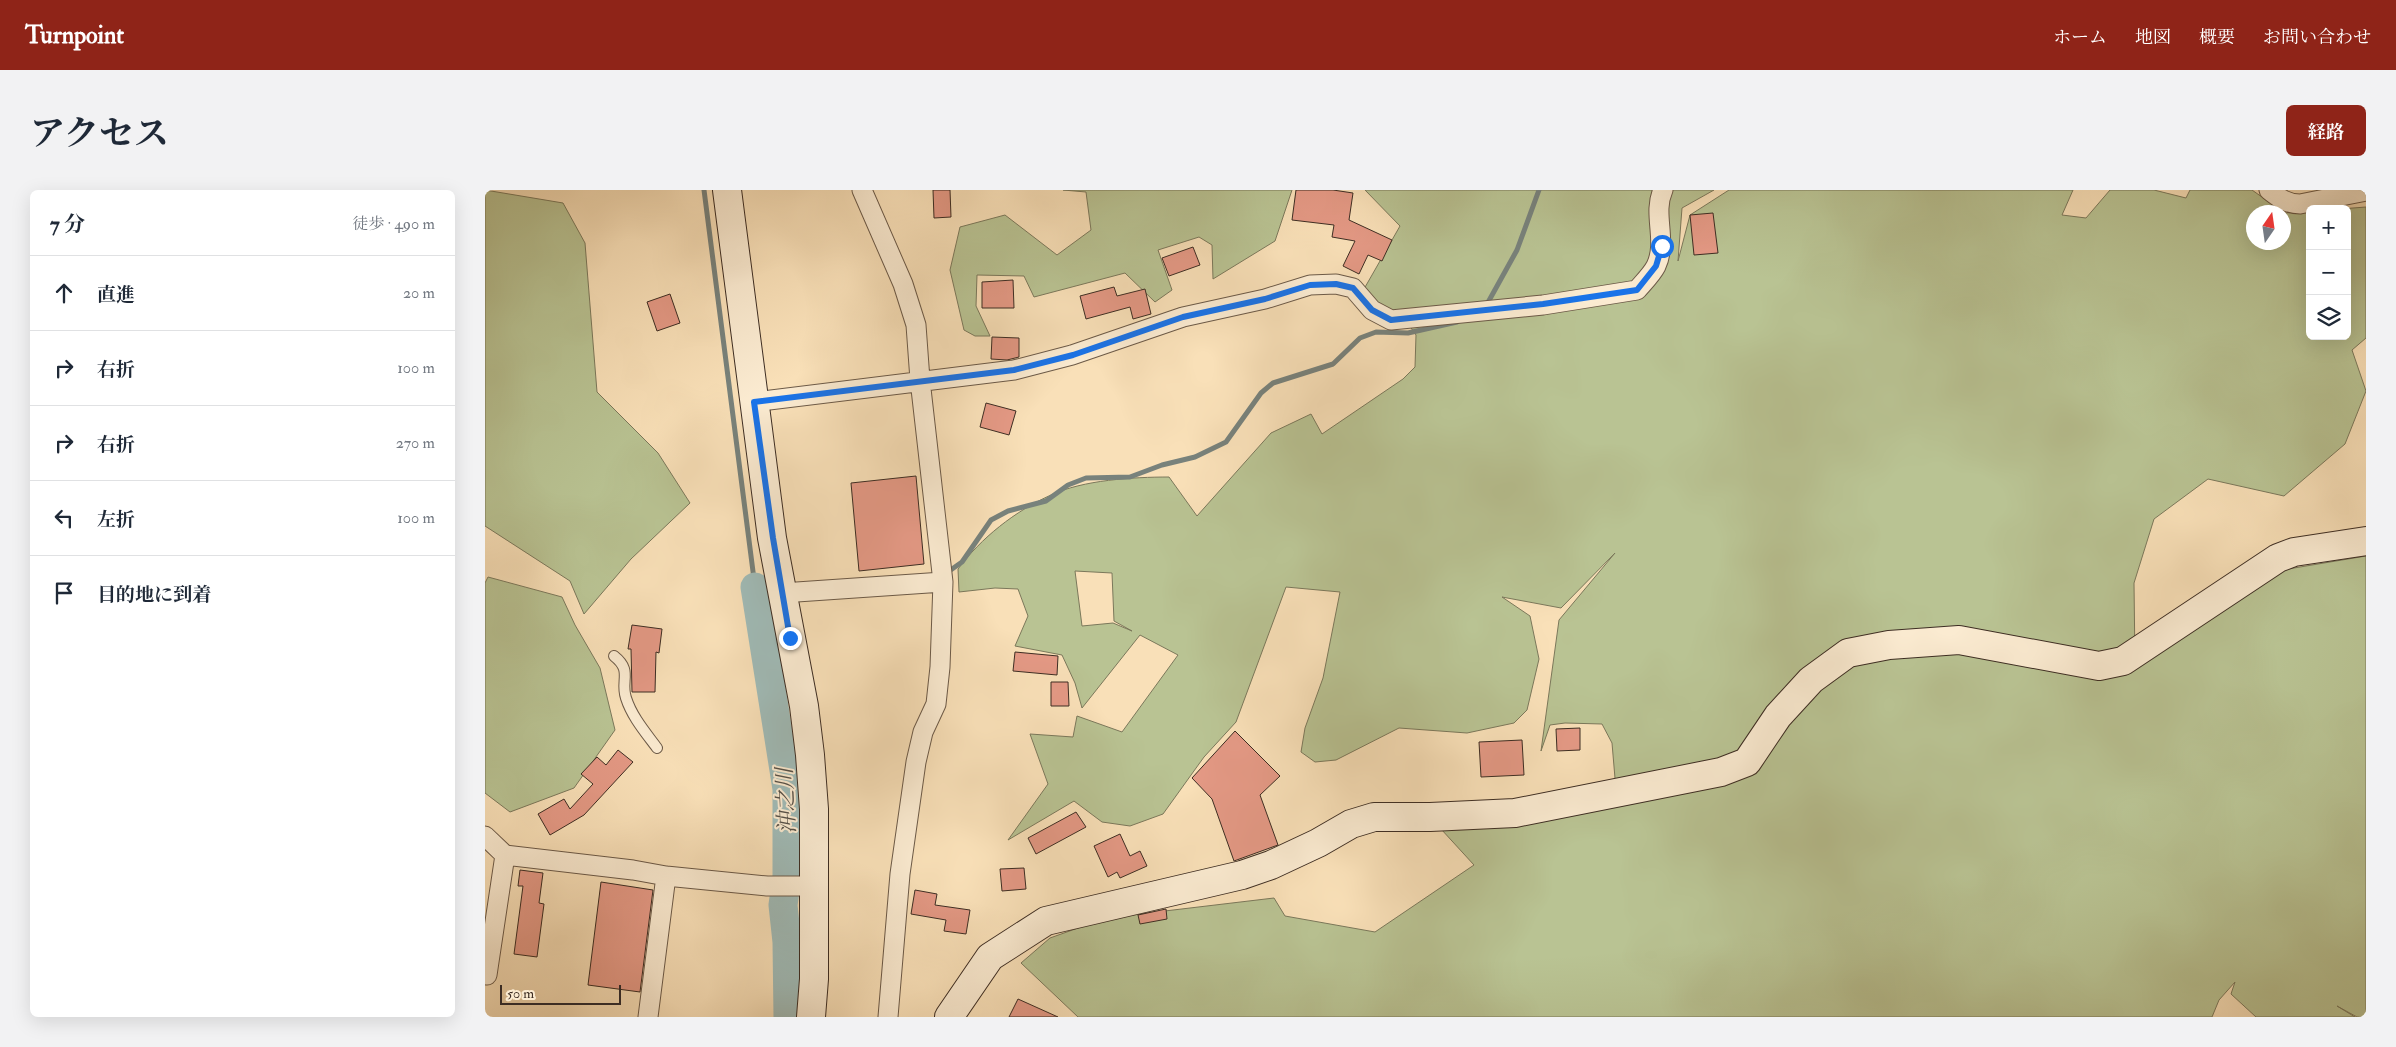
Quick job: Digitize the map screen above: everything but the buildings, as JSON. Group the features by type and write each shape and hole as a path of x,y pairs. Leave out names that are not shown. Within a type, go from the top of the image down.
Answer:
{"street":[{"path":"727,190 754,402 782,593 804,706 810,754 814,809 811,1017"},
{"path":"862,190 906,292 916,325 920,380 943,582 941,667 936,704 923,732 916,762 901,874 887,1017"},
{"path":"754,402 920,380 1014,370 1073,355 1183,317 1265,299 1310,285 1336,284 1353,288 1372,310 1391,320 1543,304 1637,290 1656,266 1662,246 1658,202 1663,190"},
{"path":"2269,190 2290,204 2300,204 2366,191"},
{"path":"949,1017 989,957 1046,920 1242,875 1310,846 1351,824 1374,817 1515,814 1721,772 1747,762 1778,716 1811,680 1847,653 1889,646 1959,640 2099,666 2123,661 2279,558 2293,552 2366,541"},
{"path":"782,593 943,582"},
{"path":"485,836 505,855 633,870 666,876 767,886 813,886"},
{"path":"487,975 505,855"},
{"path":"648,1017 666,876"}],"lane":[{"path":"614,656 622,662 626,673 625,696 634,717 657,748"}],"green space":[{"path":"485,190 563,203 585,243 597,392 658,453 690,503 631,559 584,614 570,581 485,526"},
{"path":"1063,190 1292,190 1275,241 1213,279 1212,245 1199,237 1158,250 1172,290 1155,302 1125,273 1034,297 1024,276 977,275 976,306 990,336 975,336 964,330 950,270 960,227 1005,215 1057,255 1091,230 1086,192"},
{"path":"1365,190 1714,190 1682,208 1678,261 1690,215 1729,190 2073,190 2062,215 2086,218 2110,190 2154,190 2186,198 2190,190 2252,190 2273,205 2246,205 2246,250 2291,250 2291,212 2306,211 2306,340 2351,340 2351,208 2366,207 2366,338 2352,350 2366,391 2345,444 2284,496 2208,479 2154,519 2134,583 2135,665 2282,570 2366,556 2366,1017 2357,1017 2337,1006 2355,1017 2256,1017 2231,994 2235,982 2219,1000 2212,1017 1078,1017 1021,963 1050,938 1106,918 1274,898 1285,916 1375,932 1474,865 1430,817 1616,790 1612,743 1602,724 1565,723 1550,725 1541,751 1559,620 1615,553 1561,608 1502,597 1530,616 1539,659 1527,710 1514,723 1467,733 1399,728 1336,760 1315,762 1301,752 1305,728 1323,678 1340,592 1286,587 1236,722 1204,757 1163,814 1130,826 1102,822 1074,801 1008,840 1048,784 1030,734 1073,737 1077,716 1122,732 1178,655 1140,635 1082,708 1075,683 1062,655 1015,646 1028,616 1018,589 995,588 959,592 958,569 988,536 1012,517 1051,495 1078,486 1124,479 1169,477 1197,516 1271,433 1311,414 1322,434 1403,379 1415,367 1416,335 1409,325 1360,296 1400,226","holes":["1075,571 1112,573 1114,621 1132,631 1113,623 1082,626"]},
{"path":"488,577 562,597 575,625 600,668 615,730 574,788 510,812 485,793 485,583"}],"waterway":[{"path":"704,190 755,587 772,585"},
{"path":"1486,306 1517,250 1539,190"},
{"path":"945,574 962,562 991,520 1008,511 1046,501 1068,485 1086,478 1130,477 1162,465 1195,457 1226,442 1261,393 1273,383 1333,364 1360,338 1376,332 1408,333 1457,322"},
{"name":"沖之川","path":"755,587 787,789 787,876 783,905 787,942 788,1017"}],"route":[{"path":"790,638 773,538 754,402 789,396 1014,370 1073,355 1183,317 1265,299 1310,285 1336,284 1353,288 1372,310 1391,320 1543,304 1637,290 1656,266 1662,246"}]}
